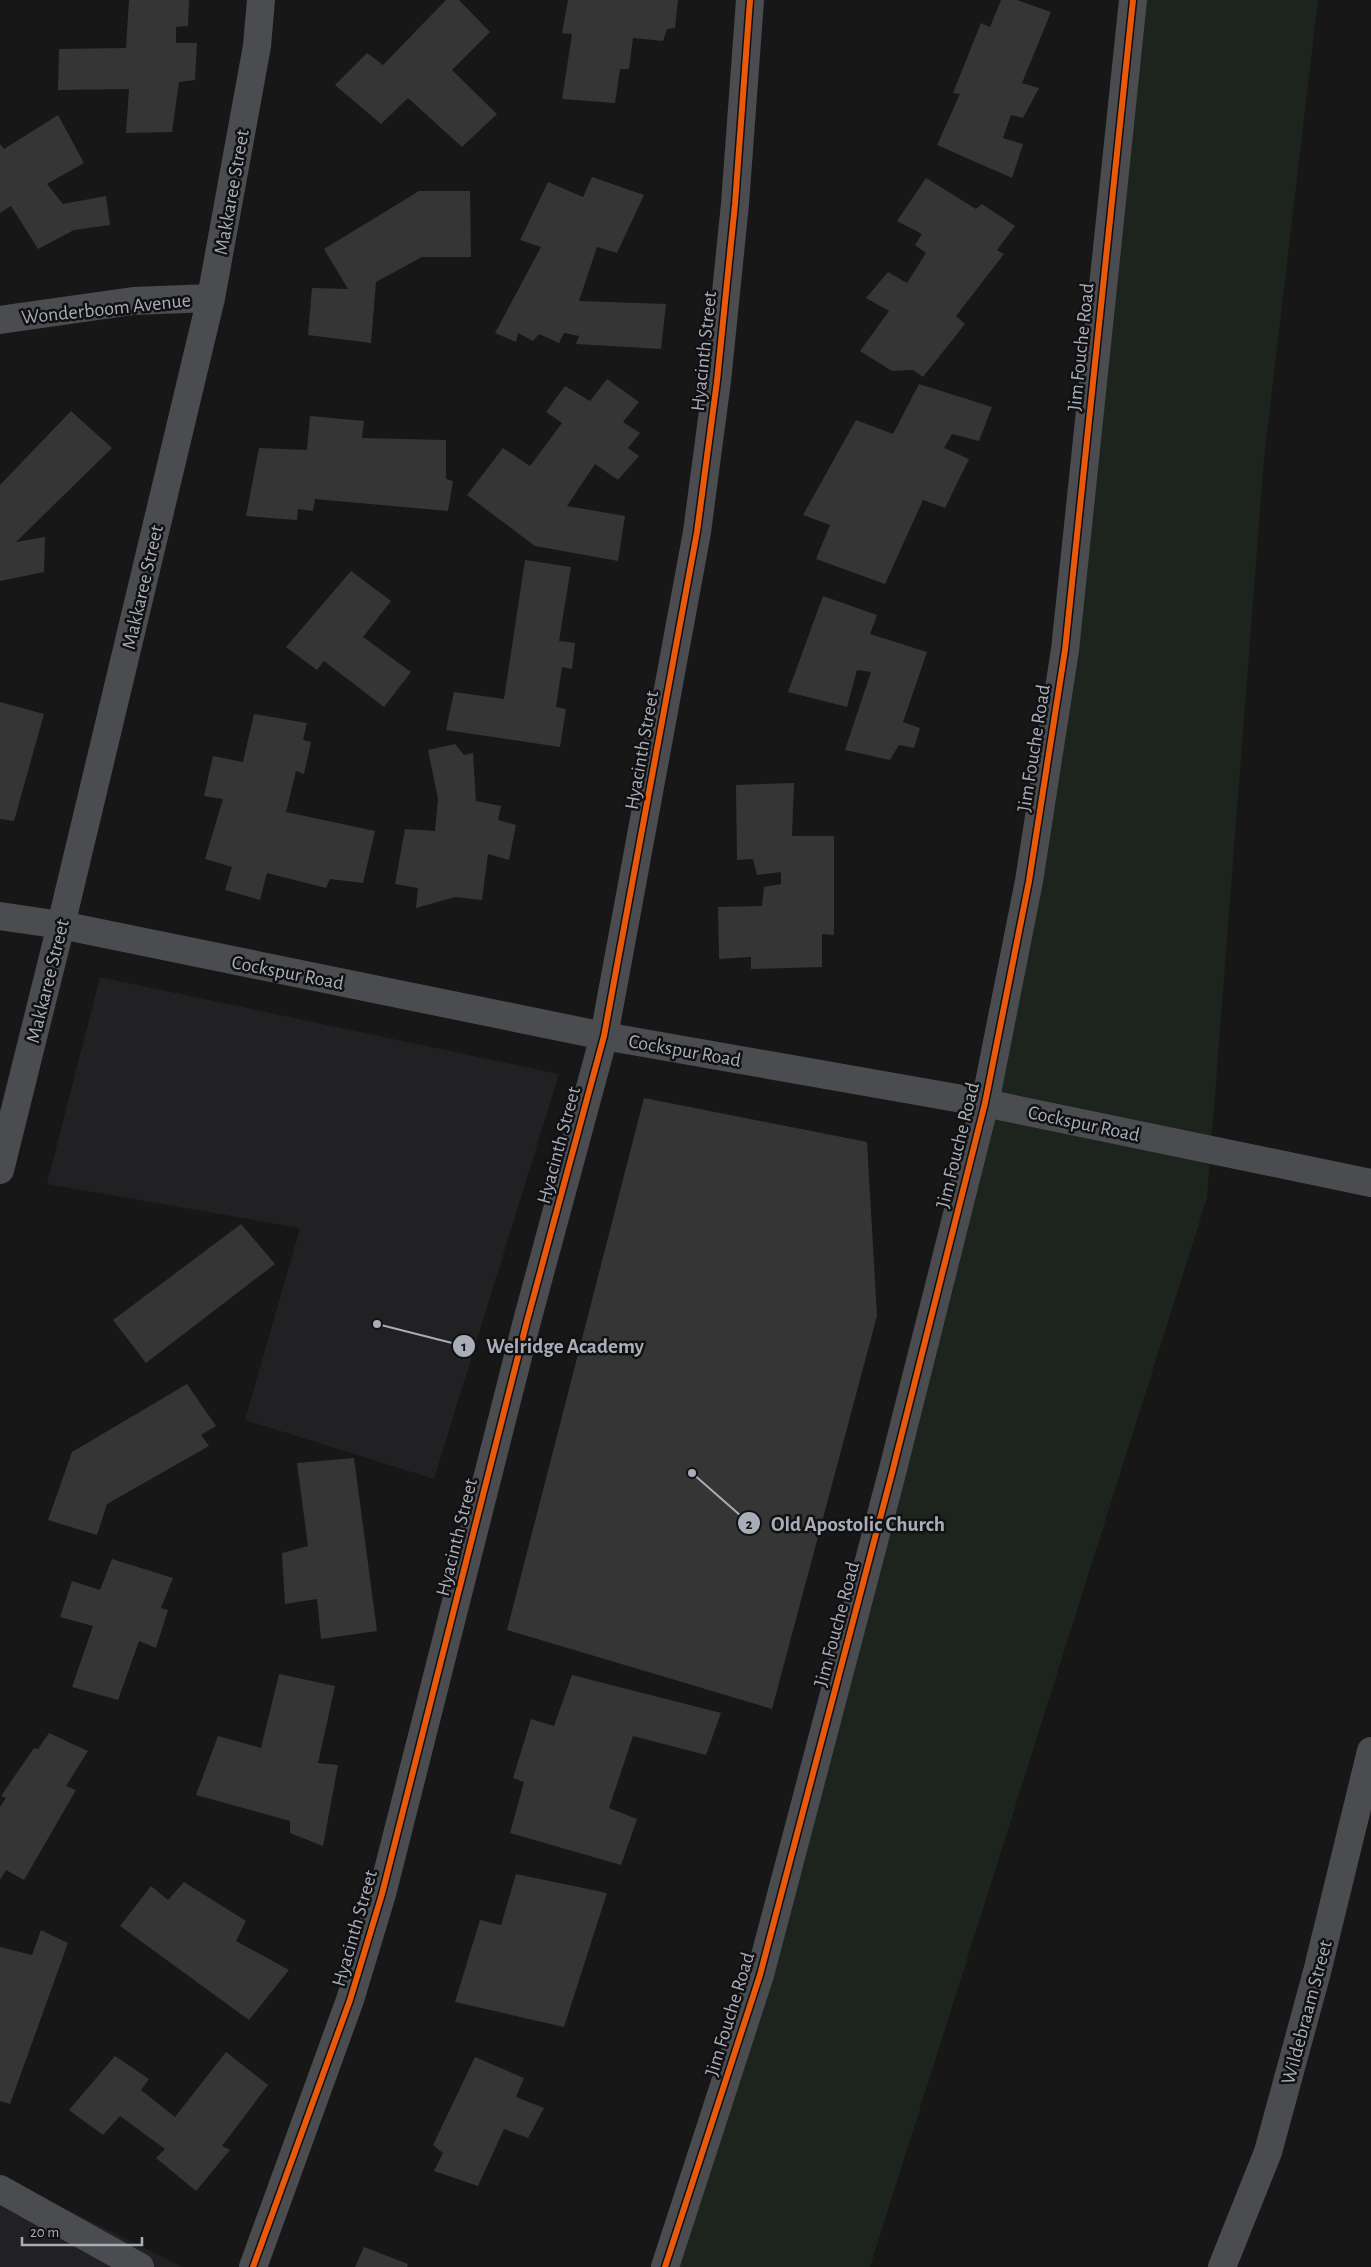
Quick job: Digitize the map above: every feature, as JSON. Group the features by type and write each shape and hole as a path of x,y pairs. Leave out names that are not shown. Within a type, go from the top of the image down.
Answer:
{"street":[{"name":"Makkaree Street","path":"0,1170 61,925 211,298 257,46 261,0"},
{"name":"Hyacinth Street","path":"253,2267 350,2000 382,1894 527,1321 604,1036 697,532 717,381 735,204 750,0"},
{"name":"Jim Fouche Road","path":"665,2267 760,1975 892,1473 985,1103 1029,881 1065,650 1133,0"},
{"name":"Wonderboom Avenue","path":"0,320 133,302 211,298"},
{"name":"Cockspur Road","path":"0,916 61,925 604,1036 985,1103 1371,1183"},
{"name":"Wildebraam Street","path":"1222,2267 1268,2152 1317,1972 1371,1751"},
{"path":"0,2189 140,2267"}],"shaded area":[{"path":"1139,0 1318,0 1264,458 1207,1198 870,2267 668,2267 767,1967 1034,873"},
{"path":"100,977 559,1074 434,1479 245,1420 300,1228 47,1184"},
{"path":"0,2176 182,2267 0,2267"}],"building":[{"path":"129,0 189,0 188,26 176,27 176,43 197,43 195,80 179,82 172,132 126,133 129,89 58,90 59,49 126,48"},
{"path":"446,0 459,0 490,32 452,70 497,114 462,147 408,98 381,124 335,85 367,53 383,65"},
{"path":"568,0 678,0 675,28 667,29 663,41 633,38 629,69 620,69 615,103 562,99 572,34 562,33"},
{"path":"1001,0 1017,0 1051,12 1022,83 1039,88 1023,118 1011,115 1003,138 1023,144 1012,178 937,145 960,94 953,93 981,23 990,27"},
{"path":"58,115 84,163 47,184 63,204 106,196 110,225 74,230 38,249 11,206 0,213 0,144 4,149"},
{"path":"592,177 644,195 617,253 597,247 579,301 666,304 661,349 576,344 579,336 564,333 559,343 539,334 533,341 518,333 516,342 495,333 541,247 520,240 548,182 583,197"},
{"path":"926,178 976,209 982,204 1015,226 997,250 1004,254 956,316 965,324 923,377 913,370 892,371 860,351 889,311 866,298 888,272 907,283 926,253 915,245 922,234 897,221"},
{"path":"419,191 470,191 471,257 422,257 376,282 371,343 308,335 312,288 348,289 324,249"},
{"path":"607,379 639,402 623,422 640,433 628,448 639,456 618,480 595,464 567,506 625,516 618,561 535,546 467,495 503,448 530,466 562,423 546,412 565,386 590,401"},
{"path":"919,384 992,407 979,441 952,434 944,448 969,459 945,508 923,500 885,584 816,559 830,525 803,515 856,420 893,434"},
{"path":"71,411 112,448 16,542 45,537 44,572 0,581 0,485"},
{"path":"310,416 364,421 362,438 446,440 446,479 453,481 448,511 315,499 313,511 298,509 297,520 246,516 259,448 307,450"},
{"path":"525,560 571,567 559,641 575,643 572,669 562,667 556,707 566,709 560,747 446,730 454,692 504,699"},
{"path":"351,571 391,601 363,637 411,672 384,707 324,661 317,670 286,647"},
{"path":"823,596 877,615 870,634 927,652 903,722 920,728 914,748 899,745 890,760 845,750 871,672 857,670 847,707 788,692"},
{"path":"0,702 44,714 14,821 0,819"},
{"path":"254,714 307,723 303,740 311,742 304,774 296,771 286,812 375,831 363,883 330,879 326,888 267,873 260,900 225,890 232,867 205,859 223,799 204,796 213,756 243,762"},
{"path":"455,744 464,755 473,753 476,801 501,806 498,820 516,825 509,860 488,854 482,900 455,897 416,908 418,888 395,884 405,829 435,831 438,799 428,750"},
{"path":"794,783 792,836 834,836 834,935 822,934 822,967 751,969 751,957 719,959 718,907 762,906 764,887 781,884 781,872 757,875 753,859 737,860 736,785"},
{"path":"644,1098 867,1142 877,1316 772,1709 507,1630"},
{"path":"241,1224 275,1264 146,1363 113,1320"},
{"path":"187,1384 216,1426 201,1435 209,1446 107,1504 97,1535 48,1520 72,1452"},
{"path":"354,1458 377,1631 321,1639 317,1599 285,1604 282,1553 308,1546 297,1463"},
{"path":"112,1559 173,1578 161,1608 168,1610 156,1648 139,1641 118,1700 72,1687 93,1626 60,1617 72,1581 100,1590"},
{"path":"279,1674 335,1686 318,1763 338,1765 323,1846 290,1833 290,1821 196,1795 218,1736 261,1748"},
{"path":"572,1675 721,1713 706,1755 633,1736 609,1808 637,1819 621,1865 510,1833 524,1782 513,1778 531,1719 554,1726"},
{"path":"49,1733 88,1751 66,1786 76,1790 24,1880 6,1870 0,1880 0,1807 6,1798 1,1796 34,1748 38,1749"},
{"path":"516,1874 607,1893 564,2027 455,2002 480,1920 501,1925"},
{"path":"184,1882 246,1921 236,1941 289,1970 249,2020 120,1926 151,1886 168,1900"},
{"path":"41,1930 68,1943 10,2104 0,2101 0,1947 32,1955"},
{"path":"226,2052 268,2085 222,2146 230,2150 196,2191 156,2158 165,2149 120,2116 103,2135 69,2110 115,2056 149,2079 141,2090 175,2117"},
{"path":"475,2057 524,2078 516,2097 544,2108 528,2138 504,2129 478,2186 434,2171 443,2153 433,2145"},
{"path":"364,2247 408,2264 407,2267 355,2267"}],"cycle path":[{"path":"253,2267 350,2000 382,1894 527,1321 604,1036 697,532 717,381 735,204 750,0"},
{"path":"665,2267 760,1975 892,1473 985,1103 1029,881 1065,650 1133,0"}],"place":[{"name":"Welridge Academy","path":"377,1324"},
{"name":"Old Apostolic Church","path":"692,1473"}]}
